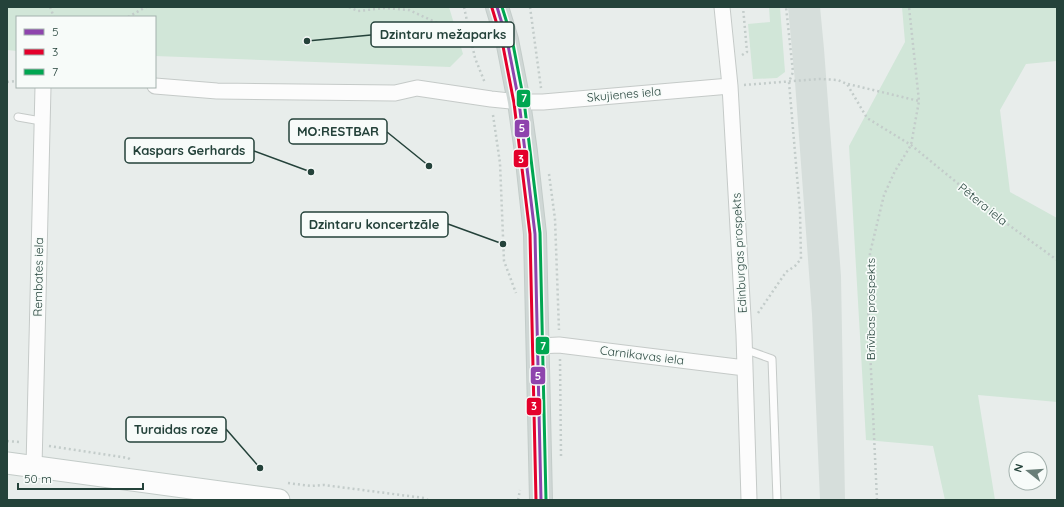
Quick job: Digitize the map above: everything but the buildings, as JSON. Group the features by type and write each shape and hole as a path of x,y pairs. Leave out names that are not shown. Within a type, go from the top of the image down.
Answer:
{"main road":[{"path":"497,7 507,40 519,102 535,234 541,500"}],"street":[{"name":"Edinburgas prospekts","path":"722,7 730,86 744,342 749,500"},
{"name":"Skujienes iela","path":"156,86 217,90 395,93 417,88 491,99 519,102 543,102 730,86"},
{"name":"Rembates iela","path":"34,467 43,88"},
{"name":"Carnikavas iela","path":"538,346 559,345 745,368"},
{"path":"7,463 279,500"}],"lane":[{"path":"18,117 42,121"},
{"path":"744,342 772,359 777,500"}],"path":[{"path":"130,16 146,7"},
{"path":"349,7 358,11 385,8 409,10 457,32 469,27"},
{"path":"464,7 475,58 491,99 500,163 504,261 518,298"},
{"path":"744,342 786,272 795,266 801,259 800,211 789,82 793,72 786,7"},
{"name":"Brīvības prospekts","path":"877,500 868,306 870,252 884,195 895,171 911,145 919,101 909,7"},
{"path":"730,86 819,79 838,80 847,84 919,101"},
{"name":"Pētera iela","path":"847,84 867,118 911,145 1006,223 1057,260"},
{"path":"7,441 128,458"},
{"path":"518,500 520,490"}],"shaded area":[{"path":"788,7 820,7 841,276 845,500 820,500 812,314"}],"green space":[{"path":"7,7 449,7 463,54 450,67 156,56 156,16 16,16 16,51 7,50"},
{"path":"769,7 780,7 785,72 777,78 753,79 748,24 770,22"},
{"path":"902,7 1057,7 1057,61 1026,64 1000,110 1010,192 1057,218 1057,402 978,395 995,500 945,500 933,446 866,440 849,146 905,42"}],"transit line":[{"name":"5","path":"497,7 507,40 519,102 535,234 541,500"},
{"name":"7","path":"502,7 512,39 524,101 540,233 546,500"},
{"name":"3","path":"492,8 502,41 514,103 530,234 536,500"}],"place":[{"name":"Dzintaru mežaparks","path":"307,41"},
{"name":"MO:RESTBAR","path":"429,166"},
{"name":"Kaspars Gerhards","path":"311,172"},
{"name":"Dzintaru koncertzāle","path":"503,244"},
{"name":"Turaidas roze","path":"260,468"}]}
